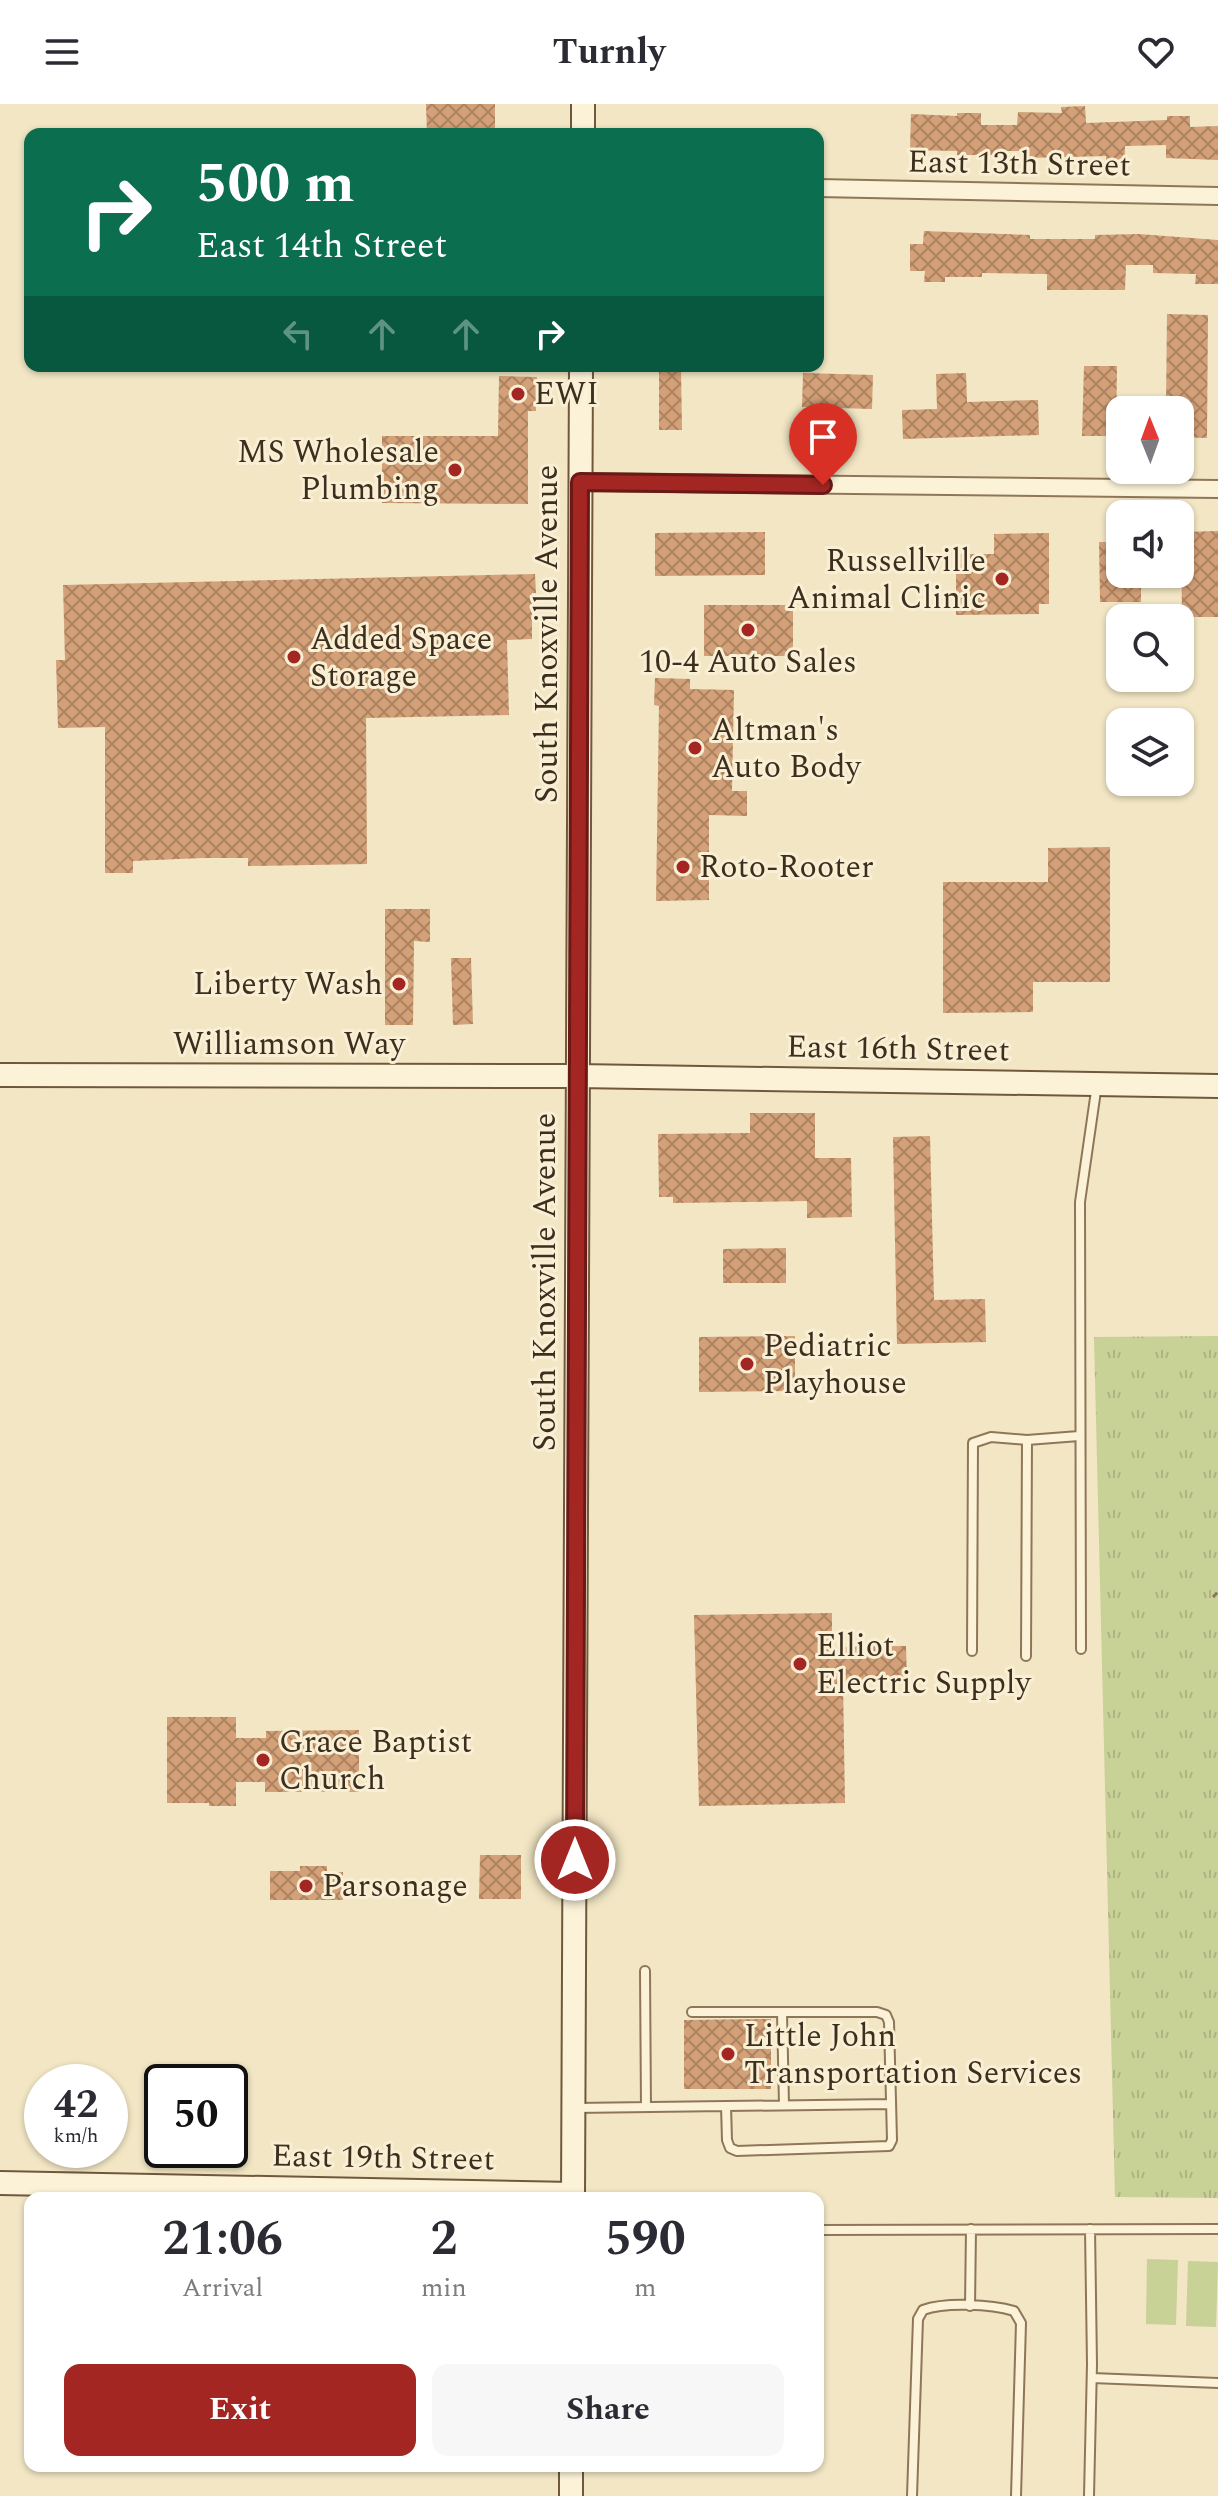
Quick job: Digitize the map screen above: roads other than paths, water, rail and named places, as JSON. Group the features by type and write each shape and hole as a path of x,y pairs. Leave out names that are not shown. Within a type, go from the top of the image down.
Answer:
{"main road":[{"path":"583,104 583,128"},
{"name":"South Knoxville Avenue","path":"573,2192 581,372"},
{"name":"Williamson Way","path":"0,1075 578,1076"},
{"name":"East 16th Street","path":"578,1076 1218,1086"},
{"name":"East 19th Street","path":"0,2183 397,2192"},
{"path":"571,2472 571,2496"}],"street":[{"name":"East 13th Street","path":"824,188 1218,196"},
{"path":"580,482 1218,489"}],"lane":[{"path":"1081,1649 1080,1202 1098,1084"},
{"path":"972,1651 973,1443 991,1437 1027,1440 1079,1436"},
{"path":"1026,1656 1027,1440"},
{"path":"645,1971 646,2107"},
{"path":"692,2012 877,2012 886,2015 889,2022 892,2140 889,2146 737,2151 730,2148 727,2140 726,2106"},
{"path":"782,2012 784,2105"},
{"path":"574,2109 891,2104"},
{"path":"970,2306 971,2229"},
{"path":"1089,2496 1092,2378 1090,2229"},
{"path":"824,2230 1218,2229"},
{"path":"912,2496 918,2319 923,2310 935,2306 1001,2307 1014,2311 1021,2323 1016,2496"},
{"path":"1092,2378 1218,2383"}],"place":[{"name":"EWI","path":"518,394"},
{"name":"MS Wholesale Plumbing","path":"455,470"},
{"name":"Russellville Animal Clinic","path":"1002,579"},
{"name":"10-4 Auto Sales","path":"748,630"},
{"name":"Added Space Storage","path":"294,657"},
{"name":"Altman's Auto Body","path":"695,748"},
{"name":"Roto-Rooter","path":"683,867"},
{"name":"Liberty Wash","path":"399,984"},
{"name":"Pediatric Playhouse","path":"747,1364"},
{"name":"Elliot Electric Supply","path":"800,1664"},
{"name":"Grace Baptist Church","path":"263,1760"},
{"name":"Parsonage","path":"306,1886"},
{"name":"Little John Transportation Services","path":"728,2054"}]}
